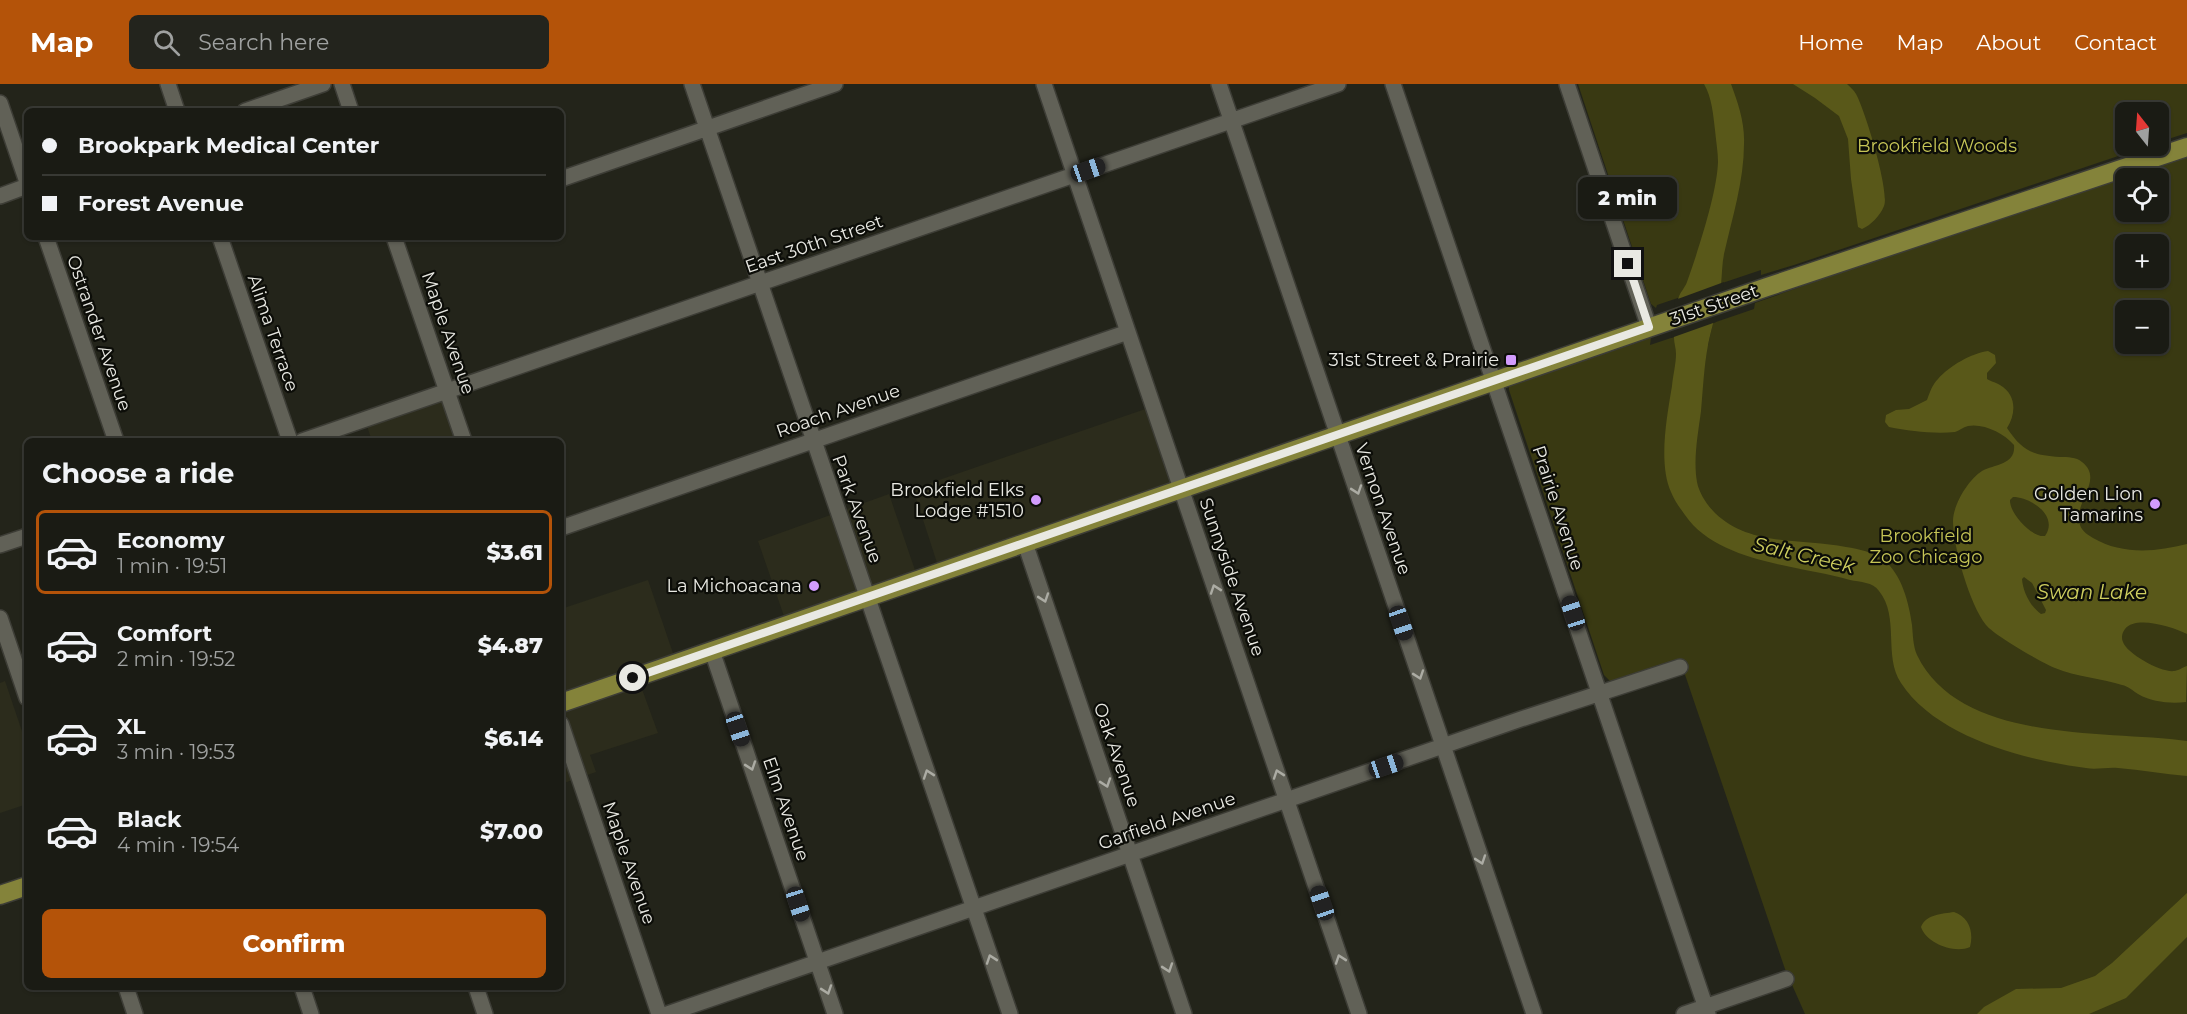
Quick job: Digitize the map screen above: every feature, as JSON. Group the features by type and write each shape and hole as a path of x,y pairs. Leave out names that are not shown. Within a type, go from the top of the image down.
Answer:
{"main road":[{"name":"31st Street","path":"564,701 1649,327 2187,147"},
{"path":"0,896 24,887"}],"street":[{"path":"168,84 176,108"},
{"path":"254,108 323,84"},
{"path":"342,84 350,108"},
{"name":"Park Avenue","path":"692,84 1010,1014"},
{"path":"564,178 835,84"},
{"name":"Sunnyside Avenue","path":"1044,84 1359,1014"},
{"name":"Vernon Avenue","path":"1219,84 1534,1014"},
{"name":"East 30th Street","path":"311,438 1338,84"},
{"name":"Prairie Avenue","path":"1393,84 1707,1010"},
{"path":"1567,84 1649,327"},
{"path":"0,103 24,173"},
{"path":"0,196 24,187"},
{"name":"Ostrander Avenue","path":"47,240 115,438"},
{"name":"Alima Terrace","path":"221,240 289,438"},
{"name":"Maple Avenue","path":"395,240 463,438"},
{"name":"Roach Avenue","path":"564,527 1128,332"},
{"path":"0,545 24,537"},
{"name":"Oak Avenue","path":"1025,543 1184,1014"},
{"path":"0,618 24,689"},
{"name":"Elm Avenue","path":"712,651 835,1014"},
{"name":"Garfield Avenue","path":"667,1014 1680,667"},
{"name":"Maple Avenue","path":"564,733 659,1014"},
{"path":"1684,1014 1707,1010 1786,979"},
{"path":"127,990 135,1014"},
{"path":"303,990 311,1014"},
{"path":"477,990 485,1014"}],"shaded area":[{"path":"440,387 458,438 371,438 363,414"},
{"path":"1157,405 1184,484 939,569 913,489"},
{"path":"889,494 917,576 786,622 758,541"},
{"path":"648,580 675,659 564,697 564,608"},
{"path":"5,681 24,737 24,805 0,813 0,683"},
{"path":"639,681 658,733 590,755 596,772 564,783 564,706"}],"green space":[{"name":"Brookfield Woods","path":"1578,84 2187,84 2187,133 2169,139 2169,102 2115,102 2115,156 2118,156 1794,265 1761,275 1761,270 1657,305 1656,308 1651,304"},
{"name":"Brookfield Zoo Chicago","path":"2187,155 2187,1014 1805,1014 1785,969 1680,660 1611,682 1604,675 1509,390 1509,386 1651,338 1650,345 1674,337 1708,345 1713,323 1754,309 1755,303 1978,224 2115,179 2115,222 2169,222 2169,168 2148,168"}],"water":[{"name":"Salt Creek","path":"1704,84 1731,84 1744,136 1740,186 1724,254 1720,292 1707,353 1696,446 1697,482 1706,503 1729,524 1744,531 1777,539 1856,549 1884,560 1896,573 1904,590 1917,655 1938,684 1966,704 1999,718 2037,727 2187,741 2187,776 2118,768 2090,769 2036,759 1984,743 1959,732 1916,702 1901,683 1893,661 1889,613 1885,601 1876,588 1866,583 1738,553 1699,531 1681,510 1672,495 1667,480 1664,454 1676,362 1674,333 1678,300 1687,282 1701,239 1717,175 1718,154 1713,112"},
{"path":"1793,84 1847,84 1856,94 1876,151 1885,198 1880,213 1872,223 1862,229 1858,227 1848,139 1839,116"},
{"name":"Swan Lake","path":"1988,351 1995,355 1996,363 1987,373 1987,379 2000,385 2010,394 2013,411 2007,428 2018,442 2029,451 2077,459 2088,469 2089,484 2079,517 2080,525 2085,533 2104,543 2127,549 2163,549 2187,544 2187,634 2155,624 2137,623 2125,629 2122,637 2131,652 2154,666 2174,671 2187,666 2186,702 2155,701 2124,686 2055,668 1998,635 1986,625 1980,616 1959,560 1954,532 1954,515 1958,501 1972,480 1982,471 2004,463 2012,457 2014,445 1999,433 1980,426 1968,426 1955,432 1930,432 1889,427 1885,422 1886,415 1896,410 1909,409 1927,400 1934,384 1948,369 1975,354","holes":["2013,497 2028,500 2046,515 2048,529 2045,536 2034,533 2017,518 2010,500","2024,577 2032,583 2046,610 2045,613 2041,614 2037,611 2028,598 2022,579"]},
{"path":"2187,893 2187,937 2126,998 2089,1014 1977,1014 1984,1007 2016,989 2061,988 2095,976"},
{"path":"1954,912 1967,921 1971,931 1970,947 1956,949 1941,946 1929,938 1921,927 1930,917"}],"pier":[{"path":"1724,282 1716,322 1671,338 1675,300"}],"place":[{"name":"31st Street & Prairie","path":"1511,360"},
{"name":"Brookfield Elks Lodge #1510","path":"1036,500"},
{"name":"Golden Lion Tamarins","path":"2155,504"},
{"name":"La Michoacana","path":"814,586"}],"route":[{"path":"633,678 1649,327 1628,264"}]}
